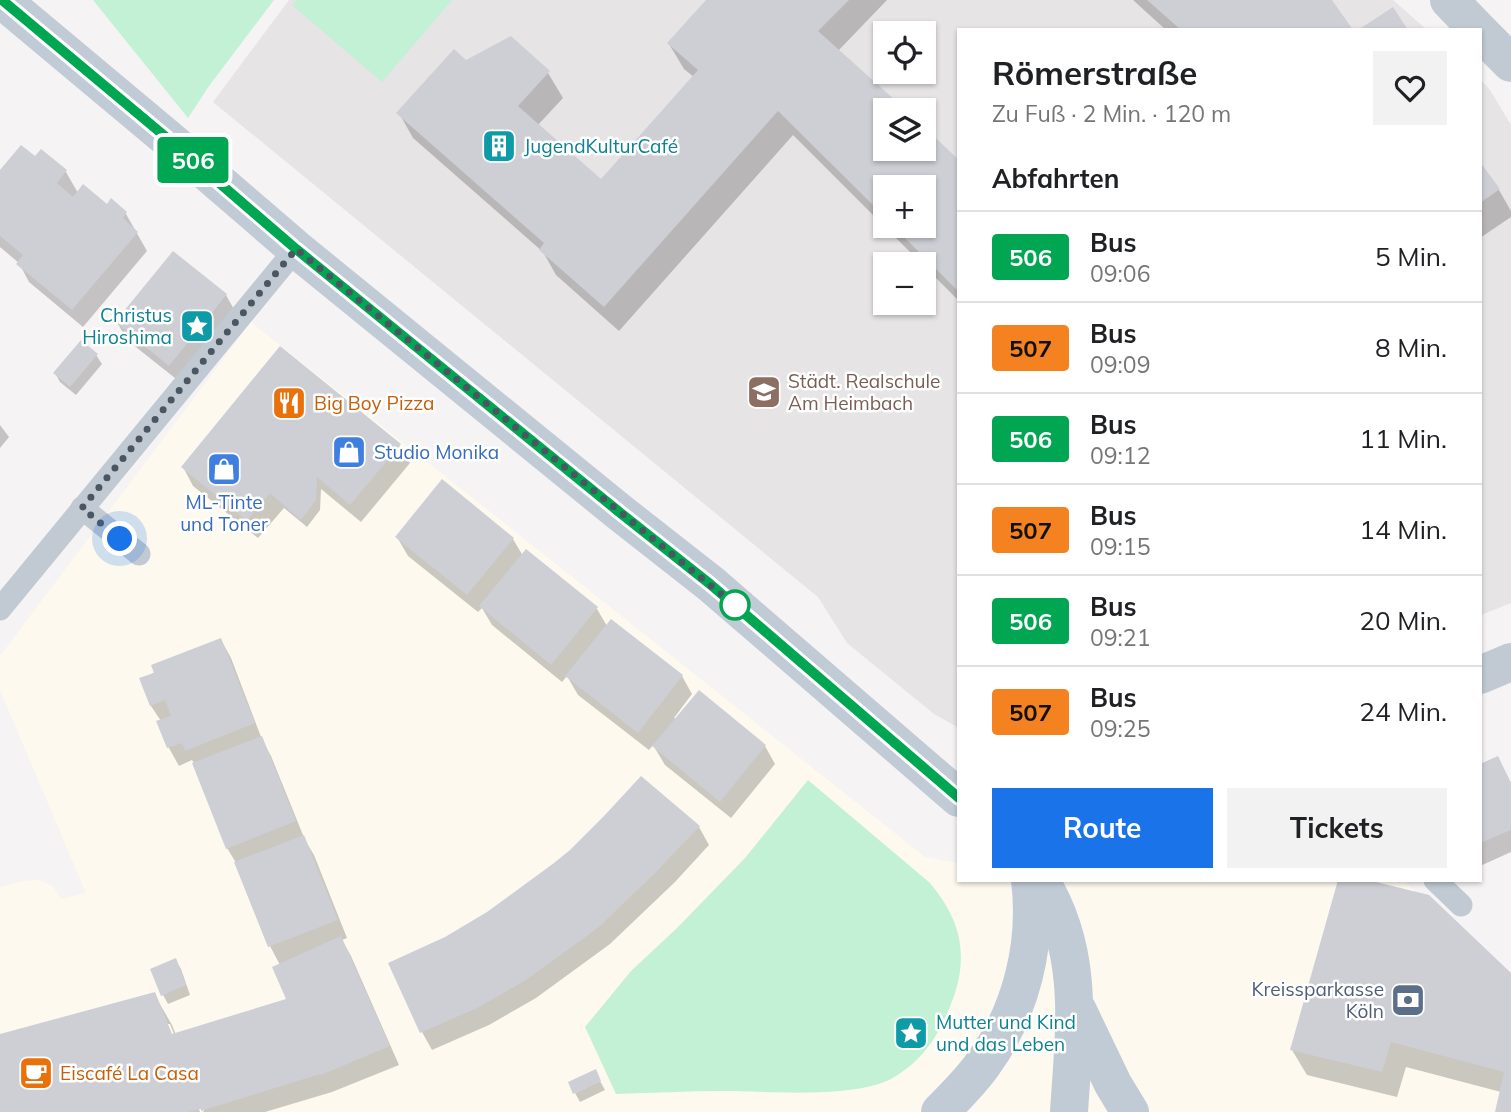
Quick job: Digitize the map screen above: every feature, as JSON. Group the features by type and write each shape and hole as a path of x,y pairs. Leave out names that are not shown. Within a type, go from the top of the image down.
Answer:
{"street":[{"path":"2,0 296,249 710,584 957,796"},
{"path":"1448,0 1476,28"},
{"path":"1482,34 1511,63"},
{"path":"1482,673 1511,662"},
{"path":"940,1112 983,1064 1002,1033 1019,995 1031,944 1030,882"},
{"path":"1041,882 1063,930 1072,968 1075,1004 1069,1112"},
{"path":"1075,1004 1129,1112"}],"lane":[{"path":"0,609 296,249"},
{"path":"82,508 139,554"},
{"path":"1437,882 1461,905"}],"shaded area":[{"name":"Städt. Realschule Am Heimbach","path":"289,0 1393,0 1425,28 957,28 957,727 934,714 847,643 818,597 213,102"},
{"path":"1482,81 1511,125 1511,603 1482,615"},
{"path":"251,322 925,857 957,863 957,882 1405,882 1511,985 1511,1112 0,1112 0,887 39,880 53,886 61,899 86,893 0,690 0,656"}],"green space":[{"path":"93,0 274,0 188,118"},
{"path":"297,0 452,0 382,82 292,5"},
{"path":"808,780 930,883 948,909 958,936 961,964 954,996 939,1031 925,1051 896,1076 880,1084 860,1088 812,1092 616,1094 585,1027 631,971 745,858"}],"building":[{"path":"706,0 849,0 818,31 873,80 873,84 877,84 893,98 873,98 873,161 936,161 936,138 957,158 957,290 936,269 936,252 919,252 905,238 936,238 936,175 873,175 873,205 778,111 604,307 539,250 544,243 396,113 454,49 466,60 511,36 550,71 518,106 601,179 698,70 667,43"},
{"path":"1147,0 1332,0 1352,28 1179,28"},
{"path":"1393,7 1407,28 1361,28"},
{"path":"21,145 35,156 41,149 67,170 57,183 73,197 83,184 107,204 111,198 127,212 123,218 138,232 72,310 16,264 23,255 0,236 0,170"},
{"path":"1482,165 1500,189 1482,202"},
{"path":"173,251 227,294 169,366 115,322"},
{"path":"81,340 98,354 70,387 53,373"},
{"path":"280,346 401,444 350,505 317,477 316,500 301,520 270,493 247,521 181,467"},
{"path":"442,479 514,538 467,595 395,537"},
{"path":"526,549 598,607 551,665 479,606"},
{"path":"611,619 683,675 638,733 565,676"},
{"path":"221,638 255,723 185,751 182,743 167,748 156,721 171,716 165,700 150,706 139,678 154,673 151,665"},
{"path":"699,690 766,745 720,802 652,746"},
{"path":"262,736 296,821 226,849 192,763"},
{"path":"1498,756 1511,783 1511,830 1482,842 1482,763"},
{"path":"641,776 700,826 600,926 580,941 526,980 479,1007 420,1033 388,963 445,937 487,912 554,863 604,816"},
{"path":"304,835 338,920 268,947 234,862"},
{"name":"Kreissparkasse Köln","path":"1337,882 1376,882 1429,895 1511,973 1511,1112 1495,1112 1504,1072 1391,1042 1382,1072 1290,1050"},
{"path":"341,936 390,1046 321,1075 201,1111 0,1112 0,1034 155,992 172,1034 286,999 272,967"},
{"path":"176,958 186,985 161,996 150,969"},
{"path":"596,1069 601,1081 573,1094 568,1082"}],"bus line":[{"name":"506","path":"2,0 296,249 710,584 957,796"}],"place":[{"name":"JugendKulturCafé","path":"499,146"},
{"name":"Christus Hiroshima","path":"197,326"},
{"name":"Städt. Realschule Am Heimbach","path":"764,392"},
{"name":"Big Boy Pizza","path":"289,403"},
{"name":"Studio Monika","path":"349,452"},
{"name":"ML-Tinte und Toner","path":"224,469"},
{"name":"Kreissparkasse Köln","path":"1408,1000"},
{"name":"Mutter und Kind und das Leben","path":"911,1033"},
{"name":"Eiscafé La Casa","path":"36,1073"}],"route":[{"path":"120,539 82,508 296,249 742,611 735,605"}]}
